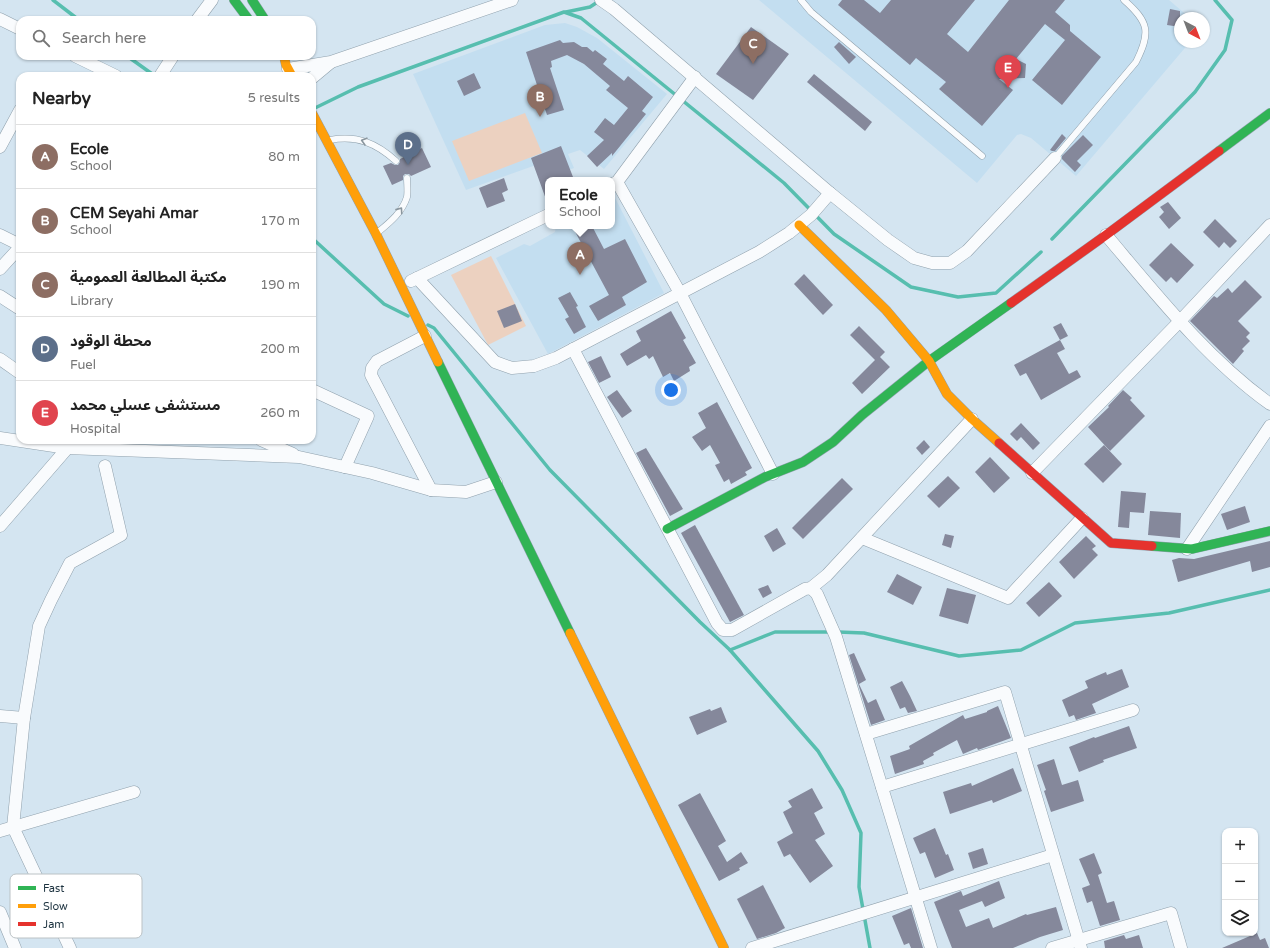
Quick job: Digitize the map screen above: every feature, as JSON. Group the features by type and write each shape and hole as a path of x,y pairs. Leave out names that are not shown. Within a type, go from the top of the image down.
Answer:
{"street":[{"path":"200,16 207,0"},
{"path":"200,16 212,0"},
{"path":"252,0 262,16"},
{"path":"279,60 289,70 331,62 512,0"},
{"path":"225,1 240,8 246,16"},
{"path":"604,2 695,77 830,193 888,240 914,258 932,263 950,263 967,251 1055,158"},
{"path":"0,19 16,27"},
{"path":"83,60 108,72"},
{"path":"163,72 170,60"},
{"path":"316,75 331,62"},
{"path":"695,77 615,183 680,293 772,474"},
{"path":"0,147 16,117"},
{"path":"667,529 772,474 803,462 833,442 929,361 1268,119"},
{"path":"316,121 376,234 724,948"},
{"path":"417,278 495,362 512,368 534,366 556,358 759,252 799,225 811,215 830,193"},
{"path":"401,286 545,216"},
{"path":"799,225 886,310 929,361 947,394 1032,474 1111,543 1192,549 1270,531"},
{"path":"1032,474 1180,321 1270,225"},
{"path":"0,235 16,244"},
{"path":"1106,235 1180,321 1246,386 1270,404"},
{"path":"0,269 16,251"},
{"path":"0,296 16,306"},
{"path":"425,336 377,361 372,368 371,375 431,490"},
{"path":"573,349 717,623 724,630 732,630 805,589 811,588 827,575 972,419"},
{"path":"0,359 16,370"},
{"path":"316,392 368,416 345,467"},
{"path":"1187,548 1270,426"},
{"path":"0,438 16,439"},
{"path":"0,526 71,444 299,457 372,473 431,490 466,492 496,482"},
{"path":"270,444 299,457"},
{"path":"35,874 13,827 24,718 39,626 70,563 121,534 105,466"},
{"path":"862,538 1008,598 1082,518"},
{"path":"811,588 817,594 836,637 931,948"},
{"path":"866,734 1005,692 1079,944"},
{"path":"882,788 1133,710"},
{"path":"0,716 24,718"},
{"path":"0,831 134,792"},
{"path":"752,948 1053,855"},
{"path":"0,912 10,936"},
{"path":"1052,948 1079,944 1171,912 1181,948"},
{"path":"11,938 15,948"},
{"path":"65,938 70,948"}],"lane":[{"path":"801,0 811,12 982,156"},
{"path":"1055,158 1136,62 1144,47 1146,37 1145,25 1139,14 1124,0"},
{"path":"326,141 341,138 357,139 371,143 385,150 396,160"},
{"path":"376,234 403,208 407,196 407,178"}],"shaded area":[{"path":"759,0 1169,0 1183,12 1174,12 1174,48 1185,48 1076,176 1031,138 1021,134 1017,135 977,183"},
{"path":"565,23 577,27 597,38 667,94 604,169 580,150 568,154 574,168 550,177 545,177 545,179 542,180 536,165 466,190 413,74 545,25"},
{"path":"525,113 542,153 469,181 452,141"},
{"path":"615,198 664,293 548,354 496,258 524,244 530,246 555,232 556,229 615,229"},
{"path":"491,256 526,326 488,345 451,275"}],"building":[{"path":"842,0 864,0 880,13 891,0 975,0 947,34 968,52 1009,0 1065,0 1055,12 1070,25 1070,31 1101,57 1062,105 1032,80 1065,40 1045,24 1016,59 1026,64 1025,78 999,79 1013,90 982,126 939,89 946,82 916,58 910,65 838,5"},
{"path":"1170,9 1180,11 1174,12 1174,26 1167,25"},
{"path":"751,27 789,54 753,100 716,74"},
{"path":"560,40 563,43 574,42 582,47 587,47 593,52 595,50 607,59 603,64 624,81 628,76 653,97 642,111 646,114 612,156 612,153 597,167 587,156 604,140 594,132 605,118 614,125 628,108 606,90 610,86 584,64 567,55 551,61 552,67 550,68 564,110 547,115 526,52"},
{"path":"839,42 856,57 849,64 834,47"},
{"path":"474,73 481,88 464,96 457,81"},
{"path":"814,74 872,122 865,131 807,82"},
{"path":"1062,134 1066,138 1055,151 1050,150"},
{"path":"1083,135 1093,145 1077,161 1081,165 1075,172 1062,159 1062,156"},
{"path":"561,146 573,177 545,177 545,196 531,158"},
{"path":"422,148 431,167 411,176 409,174 405,174 403,176 403,180 392,185 383,166 391,163 398,165 400,159"},
{"path":"504,178 508,190 502,193 505,201 487,208 479,188"},
{"path":"1168,202 1181,218 1169,229 1159,217 1164,212 1160,207"},
{"path":"1215,219 1237,241 1230,248 1224,242 1219,248 1203,232"},
{"path":"574,229 594,229 604,249 625,239 647,282 622,297 626,305 598,321 589,306 609,295"},
{"path":"1171,243 1194,265 1177,283 1171,277 1166,282 1149,265"},
{"path":"804,274 833,305 823,315 794,284"},
{"path":"1245,280 1262,297 1238,321 1250,333 1246,337 1250,341 1242,349 1244,351 1233,364 1190,321 1214,296 1217,298 1228,288 1232,293"},
{"path":"570,292 578,306 576,307 586,327 574,334 565,319 569,317 558,298"},
{"path":"515,304 522,321 504,328 497,311"},
{"path":"671,311 686,338 683,340 696,363 689,367 690,371 674,381 670,373 663,377 653,356 649,359 646,355 627,366 620,354 641,341 636,331"},
{"path":"1061,323 1068,336 1060,340 1053,327"},
{"path":"859,326 885,352 880,357 890,367 862,394 852,383 875,360 850,335"},
{"path":"1060,340 1065,349 1057,353 1069,374 1077,370 1081,377 1041,400 1026,373 1020,376 1014,365"},
{"path":"601,356 611,377 599,383 588,362"},
{"path":"617,390 632,411 622,418 607,397"},
{"path":"1123,390 1132,398 1130,400 1145,416 1110,451 1088,427 1109,407 1108,406"},
{"path":"717,402 752,468 745,472 747,475 731,484 729,479 724,482 715,465 720,463 710,445 702,451 692,437 706,428 698,413"},
{"path":"1021,423 1040,443 1033,450 1021,437 1017,441 1010,434"},
{"path":"924,440 930,447 922,455 916,448"},
{"path":"1104,445 1122,464 1103,483 1084,464"},
{"path":"646,448 683,509 670,516 636,453"},
{"path":"990,457 1010,478 994,493 975,472"},
{"path":"948,476 960,488 939,508 927,496"},
{"path":"842,478 853,489 803,539 792,528"},
{"path":"1121,491 1146,493 1144,513 1130,512 1129,528 1118,527"},
{"path":"1245,506 1250,522 1227,530 1221,514"},
{"path":"1150,511 1181,513 1180,538 1148,535"},
{"path":"695,525 744,615 730,622 681,533"},
{"path":"777,528 786,544 773,552 764,536"},
{"path":"945,534 954,536 951,548 942,545"},
{"path":"1086,536 1096,546 1092,549 1098,555 1074,579 1059,562"},
{"path":"1270,541 1270,567 1252,572 1250,561 1178,582 1172,560 1179,558 1194,559"},
{"path":"897,574 922,587 913,605 887,592"},
{"path":"1049,582 1062,596 1039,617 1026,603"},
{"path":"768,585 772,593 763,598 758,589"},
{"path":"947,588 976,595 968,624 939,616"},
{"path":"854,653 866,680 859,684 868,703 876,699 885,720 871,725 849,655"},
{"path":"1122,669 1129,687 1092,704 1096,713 1076,720 1074,715 1069,717 1062,700 1088,688 1085,681 1106,672 1107,675"},
{"path":"902,681 917,711 908,713 905,707 900,709 890,687"},
{"path":"998,706 1011,738 978,750 977,748 963,754 957,740 933,753 934,755 923,761 924,764 895,774 890,756 910,749 909,746 963,715 965,719 987,712"},
{"path":"721,707 727,722 697,735 689,717 710,709 711,711"},
{"path":"1129,726 1137,748 1103,760 1104,762 1079,772 1069,747"},
{"path":"1054,759 1062,785 1078,780 1084,801 1051,812 1044,791 1046,790 1037,765"},
{"path":"1013,768 1022,791 993,803 992,800 950,814 943,792 971,783 972,786"},
{"path":"812,788 823,808 814,813 825,834 815,840 833,866 810,883 790,854 784,857 777,842 793,833 783,812 792,807 788,801"},
{"path":"700,793 726,841 718,846 727,862 741,852 748,863 739,868 740,870 719,881 678,805"},
{"path":"935,828 954,870 935,878 925,852 920,854 913,838"},
{"path":"983,848 988,864 973,869 968,853"},
{"path":"1094,853 1102,873 1098,875 1107,903 1114,901 1120,920 1100,926 1092,901 1087,903 1082,888 1090,885 1079,859"},
{"path":"999,881 1005,898 985,907 982,901 959,910 966,927 989,918 993,928 1026,914 1027,915 1056,907 1063,930 1040,937 1013,948 952,948 934,902 961,891 963,896"},
{"path":"763,885 785,928 776,933 757,939 737,899"},
{"path":"911,908 923,948 911,948 909,943 904,945 892,916"},
{"path":"1124,935 1126,939 1139,935 1143,948 1105,948 1104,941"},
{"path":"1258,935 1260,940 1265,938 1269,948 1222,948 1250,936"}],"waterway":[{"path":"53,0 74,16"},
{"path":"1052,239 1195,92 1225,50 1232,20 1215,0"},
{"path":"566,12 590,7 599,1"},
{"path":"316,108 358,87 564,12 581,18 784,183 834,234 911,287 958,297 996,293 1041,252"},
{"path":"133,60 149,72"},
{"path":"316,242 384,304 408,316"},
{"path":"428,325 434,328 550,470 700,622 730,650 818,751 842,790 861,833 859,887 870,948"},
{"path":"838,632 864,633 959,656 1021,650 1075,623 1169,613 1270,590"},
{"path":"730,650 775,632 831,632"}],"traffic: fast":[{"path":"234,0 246,16"},
{"path":"252,0 262,16"},
{"path":"1219,151 1270,113"},
{"path":"667,529 765,477 803,462 833,442 862,415 929,361 1011,303"},
{"path":"438,362 570,633"},
{"path":"1152,546 1192,549 1270,531"}],"traffic: slow":[{"path":"285,60 290,72"},
{"path":"316,121 376,234 438,362"},
{"path":"799,225 886,310 929,361 947,394 999,443"},
{"path":"570,633 724,948"}],"traffic: jam":[{"path":"1011,303 1219,151"},
{"path":"999,443 1111,543 1152,546"}],"place":[{"name":"مكتبة المطالعة العمومية","path":"753,64"},
{"name":"مستشفى عسلي محمد","path":"1008,88"},
{"name":"CEM Seyahi Amar","path":"540,117"},
{"name":"محطة الوقود","path":"408,165"},
{"name":"Ecole","path":"580,275"}]}
